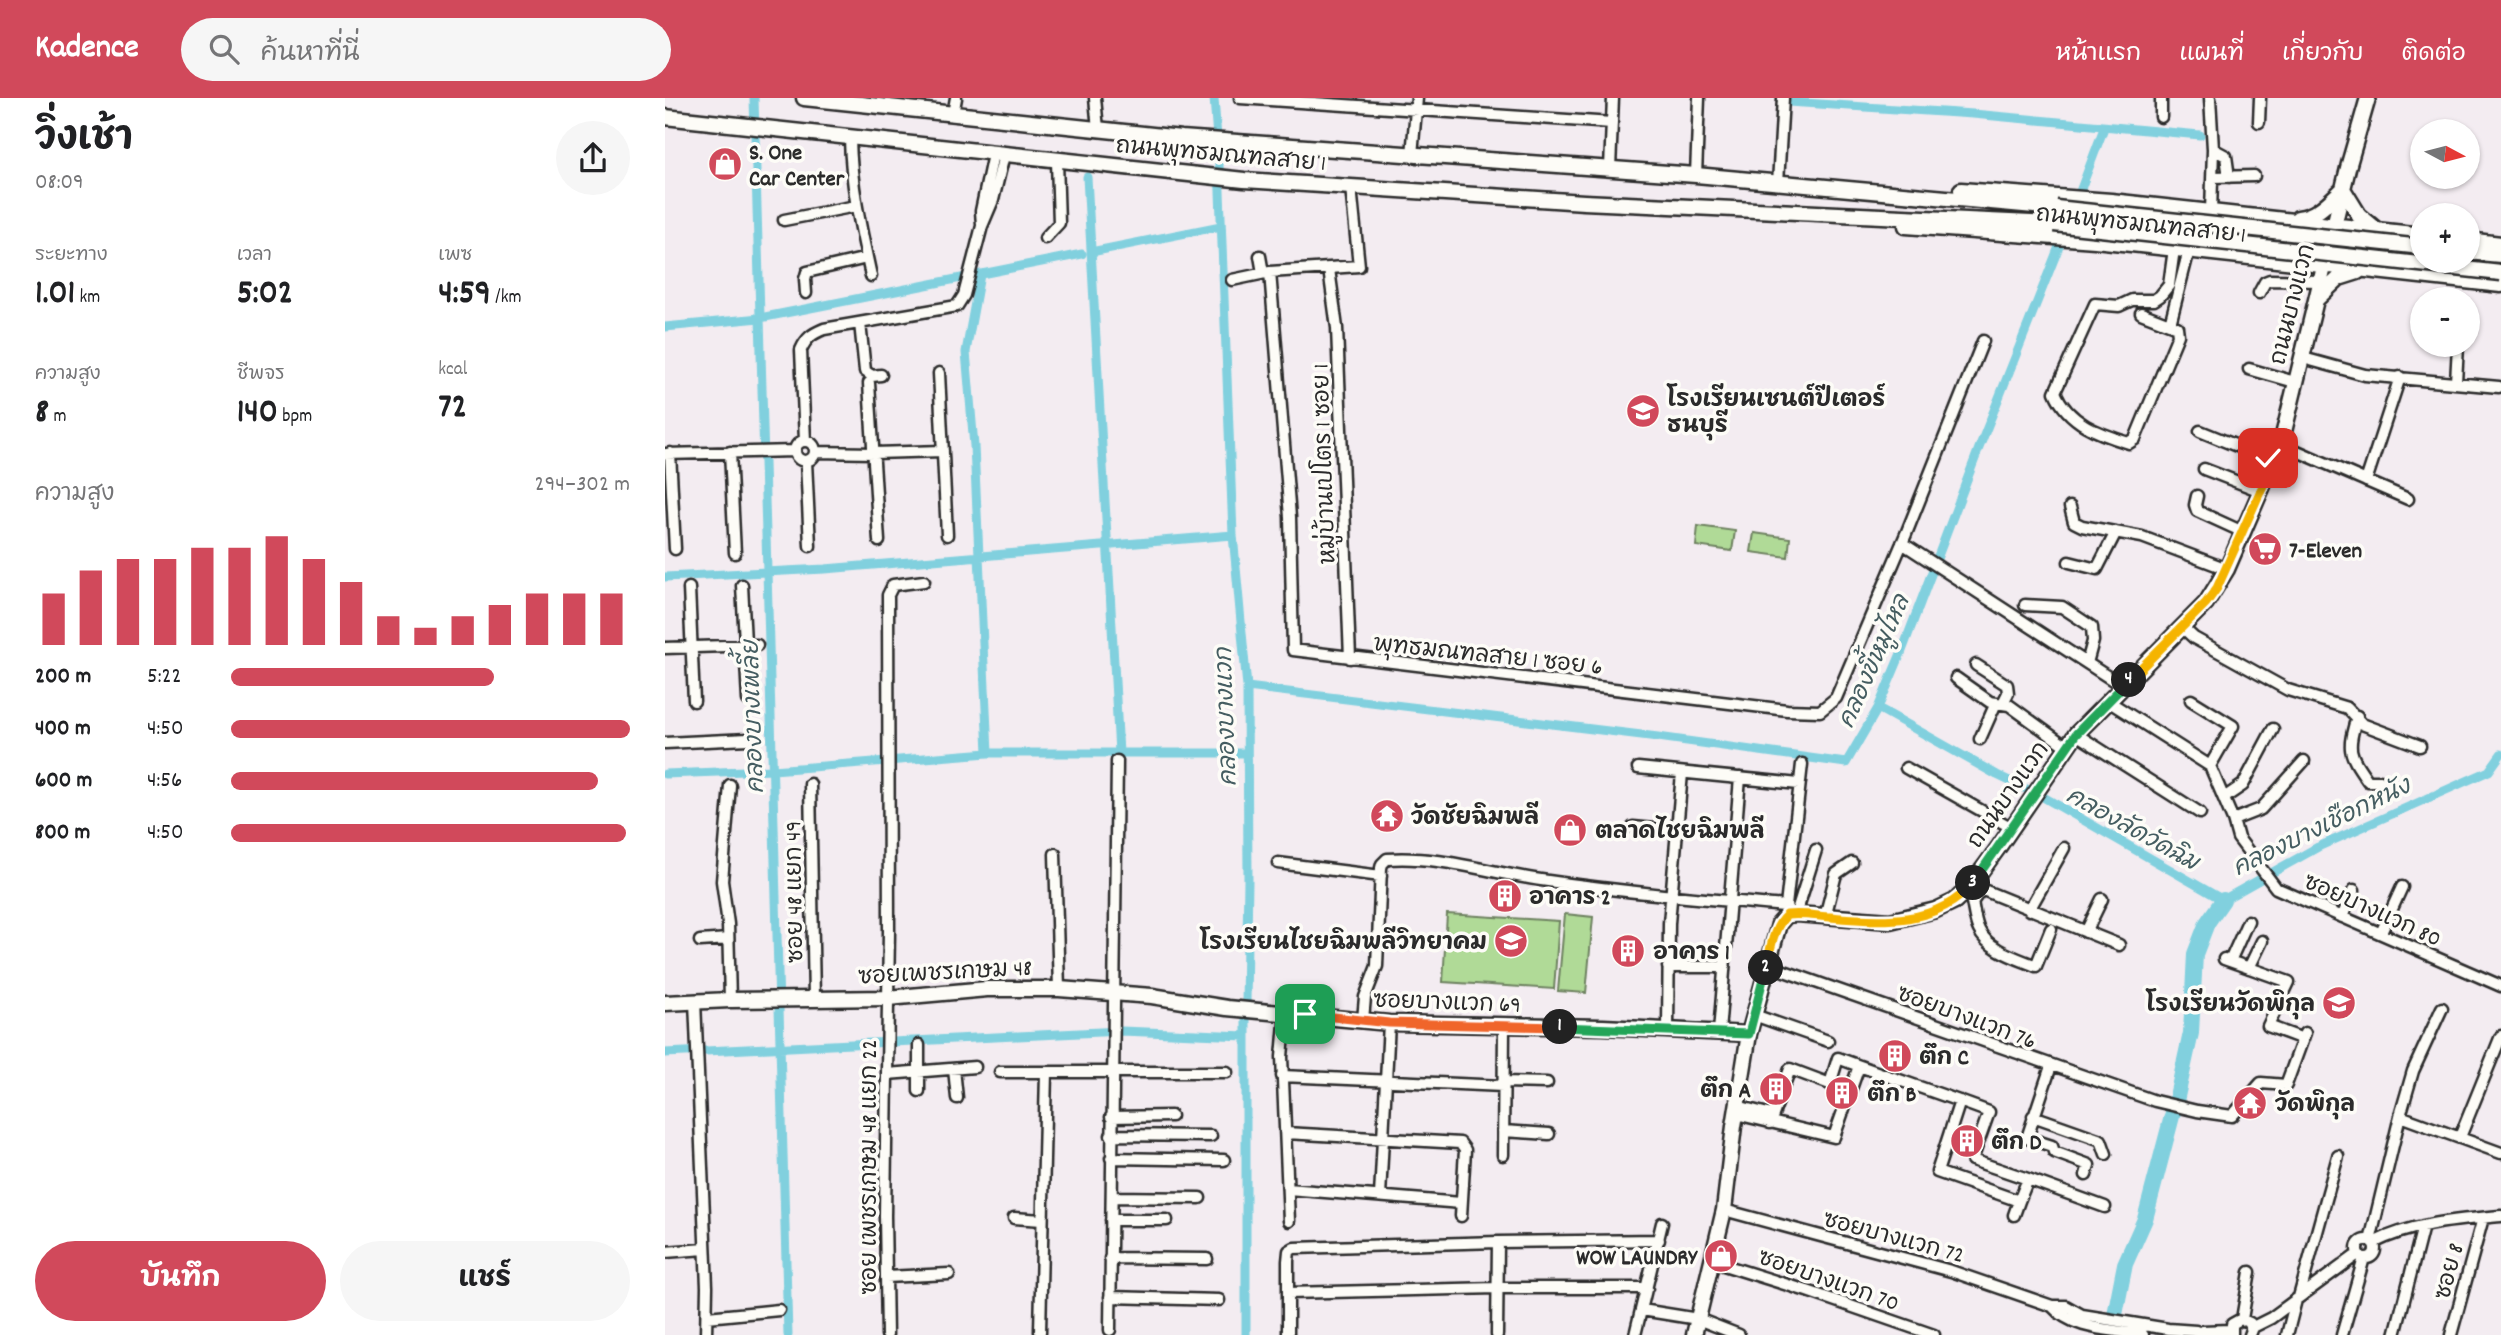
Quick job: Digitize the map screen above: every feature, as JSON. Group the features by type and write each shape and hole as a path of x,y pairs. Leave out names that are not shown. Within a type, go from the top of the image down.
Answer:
{"main road":[{"name":"ถนนพุทธมณฑลสาย 1","path":"804,98 1181,138 2052,202 2410,246"},
{"name":"ถนนบางแวก","path":"1791,911 1825,917 1890,921 1914,917 1946,906 1976,888 2012,828 2076,734 2206,603 2227,569 2281,444 2314,303 2368,98"},
{"name":"ถนนพุทธมณฑลสาย 1","path":"665,114 850,139 1244,180 1776,212 2054,225 2501,273"},
{"path":"2286,219 2307,217 2317,212 2343,189 2359,215 2377,230"},
{"name":"ถนนพุทธมณฑลสาย 1","path":"2052,202 2111,201 2410,234"},
{"name":"ถนนพุทธมณฑลสาย 1","path":"1776,212 1848,222 2095,240 2501,285"},
{"path":"2247,256 2287,254 2298,241 2297,231 2257,216"},
{"path":"2410,237 2380,239 2368,247 2367,254 2381,266 2410,272"},
{"path":"2480,242 2501,244"},
{"path":"2480,254 2501,256"},
{"path":"2314,303 2339,278 2364,270"},
{"path":"2412,273 2435,278"},
{"path":"1694,1335 1724,1210 1749,1034 1779,924 1791,911"},
{"name":"ซอยเพชรเกษม 48","path":"665,1003 888,998 987,989 1059,989 1114,992 1227,1008"},
{"name":"ซอยบางแวก 69","path":"1227,1008 1389,1023 1749,1034"}],"street":[{"path":"953,114 956,98"},
{"path":"1095,98 1098,130"},
{"path":"1240,98 1417,103 1612,123"},
{"path":"1610,168 1613,98"},
{"path":"1696,174 1699,98"},
{"path":"1778,183 1783,98"},
{"path":"2161,98 2161,117"},
{"path":"2210,98 2213,149 2211,212"},
{"path":"2259,122 2260,98"},
{"path":"1412,155 1417,103"},
{"path":"850,139 850,167 871,276"},
{"path":"2213,149 2226,156 2229,177"},
{"path":"805,441 801,350 806,340 813,333 824,329 957,306 961,302 982,226 993,200 998,154"},
{"path":"1045,238 1059,223 1056,160"},
{"path":"2213,177 2254,176"},
{"path":"1232,280 1266,272 1359,266 1350,187"},
{"path":"784,220 856,206"},
{"path":"2170,324 2181,249"},
{"path":"2141,313 2177,327 2178,335 2133,442 2129,443 2077,422 2055,393 2094,306 2098,303 2119,306 2131,300 2154,300 2169,285 2181,249"},
{"path":"1260,256 1266,272"},
{"path":"806,293 807,272 867,258"},
{"name":"หมู่บ้านเปโตร 1 ซอย 1","path":"1329,269 1337,328 1350,658"},
{"name":"พุทธมณฑลสาย 1 ซอย 6","path":"1266,272 1290,517 1293,650 1787,710 1820,711 1836,698 1983,341"},
{"path":"2259,293 2265,282 2270,280 2321,281"},
{"path":"860,323 865,371 871,376 881,374"},
{"path":"2456,382 2457,357"},
{"path":"2303,358 2365,375 2499,387"},
{"path":"2249,369 2295,382"},
{"path":"939,373 947,535"},
{"path":"2367,481 2400,377"},
{"path":"869,383 879,541"},
{"path":"2200,431 2274,461"},
{"path":"805,441 813,446 815,452 812,458 806,461 798,458 795,451 798,444 805,441"},
{"path":"2281,444 2407,499"},
{"path":"675,549 668,453 795,451"},
{"path":"815,452 943,451"},
{"path":"730,452 735,553"},
{"path":"806,461 810,545"},
{"path":"2204,468 2262,491"},
{"path":"2197,496 2197,511 2243,532"},
{"path":"2070,507 2074,522 2082,526 2162,544 2227,569"},
{"path":"2069,562 2097,569 2116,532"},
{"path":"1902,543 2122,686"},
{"name":"ซอย เพชรเกษม 48 แยก 22","path":"887,1335 888,595 893,585 924,581"},
{"path":"742,585 748,700"},
{"path":"688,587 694,701"},
{"path":"2025,605 2062,607 2092,627 2093,641 2087,663"},
{"path":"2182,627 2194,638 2288,690 2347,708 2362,724 2420,746"},
{"path":"665,648 757,645"},
{"path":"1976,665 2007,685 2008,693 1980,739"},
{"path":"1956,678 1990,702 2000,703 2067,747"},
{"path":"2108,701 2210,766 2233,726 2192,700"},
{"path":"2357,716 2350,737 2351,756 2368,781 2380,781"},
{"path":"2224,798 2243,785 2273,729"},
{"path":"2076,734 2200,813"},
{"path":"665,743 748,739"},
{"path":"1109,1330 1117,761"},
{"path":"2233,820 2261,809 2304,761"},
{"path":"1791,911 1802,764"},
{"name":"ซอยบางแวก 80","path":"2210,766 2238,838 2276,888 2501,986"},
{"path":"1638,768 1799,784"},
{"path":"1906,768 2012,828"},
{"path":"1668,1031 1671,894 1682,773"},
{"path":"1719,1032 1740,778"},
{"name":"ซอย 48 แยก 49","path":"810,784 814,999"},
{"path":"730,785 722,881 730,1000"},
{"path":"1633,827 1677,831"},
{"path":"2029,910 2064,848"},
{"path":"1791,911 1816,850"},
{"path":"1055,854 1059,989"},
{"path":"1363,1020 1367,991 1377,966 1384,861 1396,859 1473,866 1519,877 1615,891 1729,900 1791,911"},
{"path":"1278,863 1381,876"},
{"path":"1825,917 1836,874 1852,863"},
{"path":"2381,933 2402,887"},
{"path":"2051,929 2036,966 1997,948 1978,930 1972,902 1976,888 2119,945"},
{"path":"2342,916 2354,890"},
{"path":"2086,932 2102,899"},
{"path":"2248,921 2227,960 2249,968 2262,941"},
{"path":"701,940 728,939"},
{"name":"ซอยบางแวก 76","path":"1767,965 2155,1101 2232,1116 2261,1083 2286,1086 2304,1036 2268,1026 2289,982 2249,968"},
{"path":"1668,967 1724,967"},
{"path":"695,1001 706,1335"},
{"path":"2371,1242 2413,1071 2442,1008"},
{"path":"1286,1012 1282,1076 1290,1221"},
{"path":"1754,1015 1828,1041"},
{"path":"1380,1196 1389,1023"},
{"path":"1503,1155 1504,1026"},
{"path":"2460,1137 2501,1036"},
{"path":"919,1045 919,1091"},
{"path":"1771,1119 1790,1069 1830,1084 1838,1058 1989,1112 1972,1160 2105,1207"},
{"path":"1737,1110 1834,1137 1859,1066"},
{"path":"2051,1066 2027,1138 2052,1146 2054,1152 2089,1165 2086,1175"},
{"path":"887,1073 975,1067"},
{"path":"954,1069 957,1098"},
{"path":"1000,1072 1227,1072"},
{"path":"1040,1332 1046,1072"},
{"path":"1282,1076 1385,1082 1547,1083"},
{"path":"1960,1101 1937,1172 2016,1209 2028,1179"},
{"path":"1111,1116 1171,1116"},
{"path":"2033,1116 2101,1140 2106,1154"},
{"path":"2400,1116 2501,1153"},
{"path":"1503,1131 1549,1134"},
{"path":"1286,1133 1460,1143 1465,1150 1461,1216"},
{"path":"1111,1135 1211,1136"},
{"path":"2287,1335 2338,1156"},
{"path":"1111,1158 1224,1160"},
{"path":"1288,1189 1461,1203"},
{"path":"1112,1197 1200,1198"},
{"name":"ซอยบางแวก 72","path":"1724,1210 1951,1270 2063,1311"},
{"path":"2342,1335 2361,1256 2357,1248 2359,1243 2364,1240 2371,1242 2423,1226 2501,1216"},
{"path":"1014,1218 1042,1220"},
{"name":"ซอย 8","path":"2451,1335 2483,1218"},
{"path":"1111,1220 1167,1220"},
{"path":"1635,1335 1663,1223"},
{"path":"2395,1335 2423,1226"},
{"path":"1289,1335 1289,1254 1294,1248 1498,1241 1659,1240"},
{"path":"1497,1335 1498,1241"},
{"path":"665,1252 705,1250"},
{"path":"2063,1311 2168,1329 2199,1331 2231,1332 2234,1321 2242,1319 2248,1321 2251,1331 2361,1256"},
{"path":"1110,1258 1207,1259"},
{"name":"ซอยบางแวก 70","path":"1711,1261 1807,1290 1934,1335"},
{"path":"2242,1319 2250,1272"},
{"path":"886,1277 949,1274"},
{"path":"1288,1293 1647,1288"},
{"path":"1110,1297 1219,1300"},
{"path":"706,1317 779,1310"},
{"path":"1642,1310 1697,1319 1739,1335"},
{"path":"2063,1311 2082,1325 2143,1335"}],"green space":[{"path":"1698,526 1735,531 1732,551 1696,546"},
{"path":"1754,533 1790,538 1788,557 1751,552"},
{"path":"1447,914 1559,921 1554,989 1443,982"},
{"path":"1565,914 1593,917 1586,993 1558,991"}],"waterway":[{"name":"คลองบางเพลี้ย","path":"754,98 788,1335"},
{"name":"คลองบางแวก","path":"1214,98 1233,535 1247,687 1246,1335"},
{"path":"1788,102 1973,114 2200,135"},
{"name":"คลองขี้หมูไหล","path":"2076,202 2104,128"},
{"path":"1087,177 1119,753"},
{"path":"1091,252 1221,226"},
{"name":"คลองขี้หมูไหล","path":"1247,687 1658,737 1846,763 1878,708 1902,651 2064,234"},
{"path":"665,327 760,318 1082,254"},
{"path":"980,275 966,352 974,446 988,753"},
{"path":"665,577 825,569 1233,535"},
{"name":"คลองลัดวัดฉิม","path":"1878,708 1997,775 2045,798 2223,900 2318,847 2489,771 2501,754"},
{"path":"665,774 773,770 988,753 1247,753"},
{"name":"คลองบางเชือกหนัง","path":"2111,1335 2125,1264 2145,1219 2191,1033 2195,954 2207,923 2223,900"},
{"path":"665,1053 1121,1031 1246,1036"}],"place":[{"name":"S. One Car Center","path":"725,164"},
{"name":"โรงเรียนเซนต์ปีเตอร์ ธนบุรี","path":"1643,411"},
{"name":"7-Eleven","path":"2265,549"},
{"name":"วัดชัยฉิมพลี","path":"1387,816"},
{"name":"ตลาดไชยฉิมพลี","path":"1570,830"},
{"name":"อาคาร 2","path":"1505,896"},
{"name":"โรงเรียนไชยฉิมพลีวิทยาคม","path":"1511,941"},
{"name":"อาคาร 1","path":"1628,951"},
{"name":"โรงเรียนวัดพิกุล","path":"2339,1003"},
{"name":"ตึก C","path":"1895,1056"},
{"name":"ตึก A","path":"1776,1089"},
{"name":"ตึก B","path":"1842,1093"},
{"name":"วัดพิกุล","path":"2250,1103"},
{"name":"ตึก D","path":"1967,1141"},
{"name":"WOW LAUNDRY","path":"1721,1256"}],"route":[{"path":"1305,1014 1431,1025 1603,1027 1749,1034 1774,936 1787,915 1871,921 1903,919 1946,906 1971,885 2076,734 2206,603 2217,588 2269,474 2274,461 2268,458"}]}
